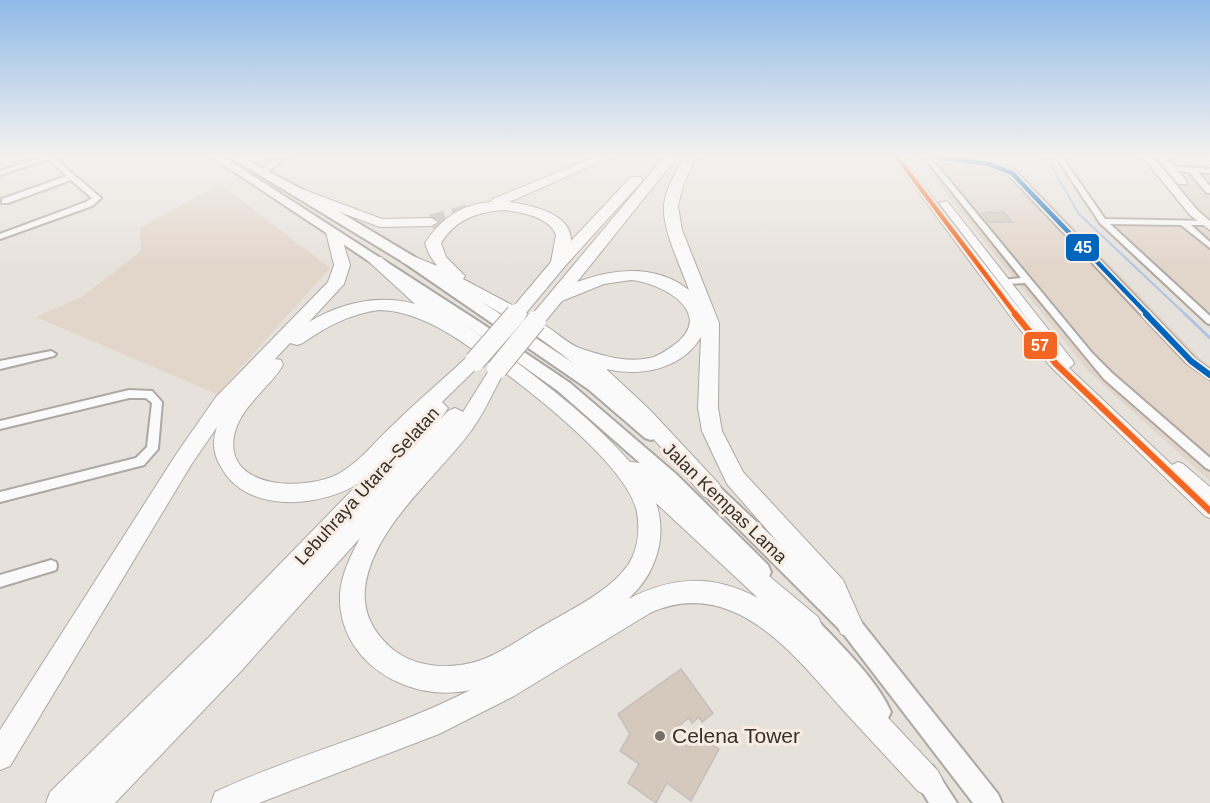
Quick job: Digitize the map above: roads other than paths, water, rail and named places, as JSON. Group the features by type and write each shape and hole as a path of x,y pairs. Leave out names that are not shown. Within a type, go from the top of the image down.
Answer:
{"highway":[{"path":"305,194 380,223 431,222"},
{"path":"498,202 516,194"},
{"name":"Lebuhraya Utara–Selatan","path":"94,803 171,727 293,596 486,365 518,312 559,263 623,194"},
{"name":"Lebuhraya Utara–Selatan","path":"61,803 121,745 267,595 486,365 536,321 640,194"},
{"path":"674,194 671,206 675,230 710,323 708,408 712,431 735,478 834,588 850,625"},
{"path":"465,285 442,264 433,243 446,224 472,210 508,207 544,215 559,225 564,235 559,263"},
{"path":"0,756 184,459 217,410 336,284 342,265 333,232"},
{"path":"408,259 465,285 568,349 654,425 711,490"},
{"path":"375,260 398,283 552,399 631,466 720,549 809,626"},
{"path":"556,297 596,279 615,275 645,276 671,285 684,294 693,305 697,318 696,330 680,351 646,365 612,365 568,349"},
{"path":"463,334 414,310 393,306 354,308 315,325 296,339 235,414 224,436 225,454 232,470 247,483 267,490 286,493 313,490 339,483 359,472 378,456 411,420 486,365"},
{"path":"486,365 465,423 372,536 360,557 352,601 355,618 364,638 377,657 400,671 423,678 449,679 474,676 498,667 616,596 635,575 646,552 650,532 648,512 642,495 617,461 552,399"},
{"path":"226,803 288,776 454,712 521,677 639,607 663,596 687,592 721,595 755,608 773,621 816,659 928,781"}],"main road":[{"name":"Jalan Kempas Lama","path":"275,194 476,326 564,387 670,479 772,583 856,681 944,803"},
{"name":"Jalan Kempas Lama","path":"303,194 408,259 594,385 647,429 850,625 989,803"},
{"path":"1183,194 1209,222"},
{"path":"1190,194 1209,222"}],"street":[{"path":"4,201 22,194"},
{"path":"0,237 95,200 96,198 92,194"},
{"path":"926,194 980,266 1004,289"},
{"path":"935,194 1004,289 1077,374 1209,507"},
{"path":"957,194 1108,376 1210,465"},
{"path":"1033,194 1191,361 1210,375"},
{"path":"1085,194 1103,221 1210,321"},
{"path":"1103,221 1184,224 1209,222"},
{"path":"1184,224 1210,246"},
{"path":"1004,289 1027,280"},
{"path":"0,365 51,354"},
{"path":"0,425 129,394 148,394 158,402 152,449 140,462 0,496"},
{"path":"0,581 51,567"}],"waterway":[{"path":"1068,194 1079,214 1186,315"},
{"path":"1185,314 1210,338"}],"tunnel":[{"path":"431,222 472,211"}],"place":[{"name":"Celena Tower","path":"660,736"}]}
